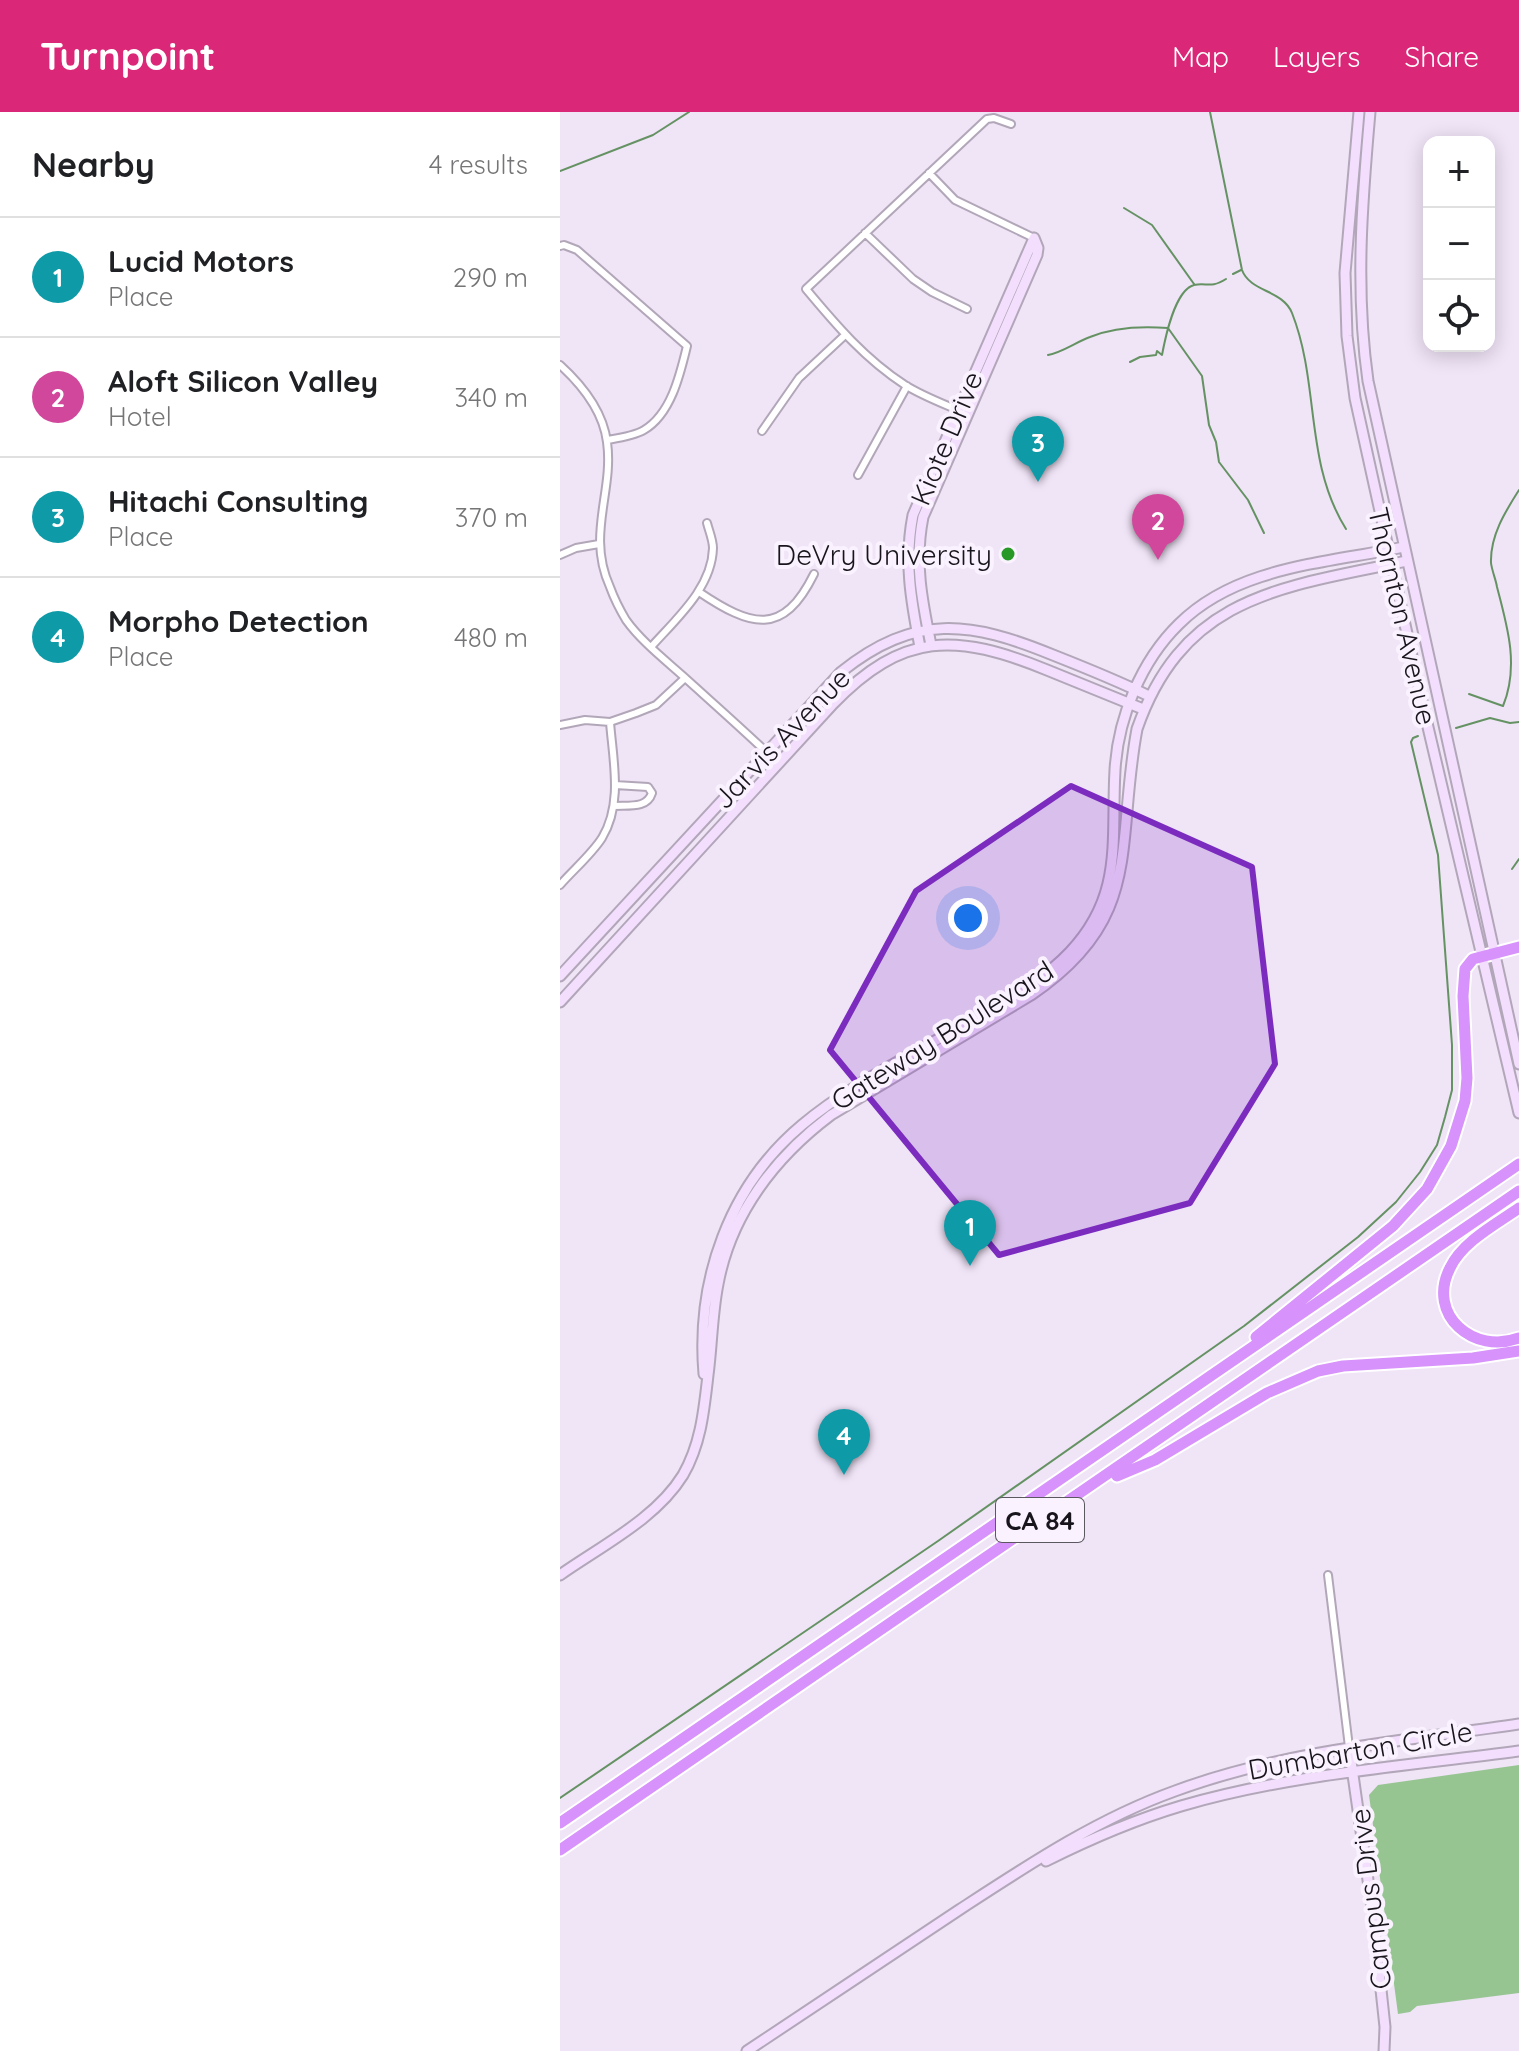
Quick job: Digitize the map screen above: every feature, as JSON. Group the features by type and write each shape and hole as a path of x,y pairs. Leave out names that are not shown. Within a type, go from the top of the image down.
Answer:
{"highway":[{"path":"1180,1397 1393,1226 1427,1189 1451,1146 1462,1112 1467,1078 1463,980 1468,963 1488,954 1519,947"},
{"path":"1441,1217 1519,1157"},
{"name":"CA 84","path":"560,1823 1519,1164"},
{"name":"CA 84","path":"560,1850 1519,1191"},
{"name":"CA 84","path":"560,1859 1519,1200"},
{"path":"1519,1208 1457,1256 1449,1269 1444,1295 1446,1308 1463,1332 1493,1343 1519,1338"},
{"path":"1117,1476 1155,1460 1267,1393 1318,1371 1343,1366 1473,1358 1519,1351"}],"street":[{"name":"Thornton Avenue","path":"1359,112 1347,242 1346,314 1355,398 1391,564 1488,954 1519,1064"},
{"name":"Thornton Avenue","path":"1370,112 1360,224 1361,313 1373,405 1519,1113"},
{"path":"962,412 907,386 844,336 806,289 987,119 994,118 1011,124"},
{"name":"Kiote Drive","path":"926,646 908,584 908,538 921,492 962,412 1034,238 955,200 929,173"},
{"path":"865,233 913,279 967,309"},
{"path":"560,246 577,250 687,346 682,369 666,407 645,430 607,440"},
{"path":"762,431 799,378 844,336"},
{"path":"560,365 579,382 597,410 607,440 607,475 599,544 608,584 626,620 651,647 778,763"},
{"path":"858,475 907,386"},
{"path":"651,647 699,592 709,568 713,545 707,523"},
{"path":"560,555 599,544"},
{"name":"Gateway Boulevard","path":"706,1393 702,1348 708,1281 728,1223 759,1170 802,1125 826,1107 1050,971 1086,933 1107,888 1113,862 1115,771 1118,744 1129,703 1147,666 1177,625 1215,596 1251,578 1404,547"},
{"name":"Gateway Boulevard","path":"560,1575 646,1515 681,1477 694,1453 703,1418 718,1283 736,1227 767,1176 808,1133 831,1115 1056,979 1094,938 1116,891 1122,865 1134,747 1143,709 1164,669 1186,643 1236,607 1293,586 1407,561"},
{"path":"699,592 728,612 759,621 785,615 802,599 814,574"},
{"name":"Jarvis Avenue","path":"560,976 766,751 849,665 866,652 922,630 982,630 1011,637 1149,696"},
{"name":"Jarvis Avenue","path":"560,1002 778,763 852,684 874,666 926,646 980,647 1005,653 1143,709"},
{"path":"560,725 585,720 610,722 656,705 685,678"},
{"path":"560,885 600,841 614,806 610,722"},
{"path":"614,806 643,804 650,800 652,793 640,784 615,785"},
{"path":"1328,1575 1349,1747"},
{"name":"Dumbarton Circle","path":"747,2051 989,1890 1078,1835 1175,1790 1272,1762 1349,1747 1519,1724"},
{"name":"Campus Drive","path":"1349,1747 1381,1983 1384,2051"},
{"name":"Dumbarton Circle","path":"989,1890 1089,1840 1182,1806 1280,1783 1519,1751"}],"highlighted area":[{"path":"1071,786 1252,867 1275,1064 1190,1203 999,1255 830,1050 916,891"}],"green space":[{"path":"1519,1765 1519,1993 1417,2006 1410,2012 1398,2014 1369,1795 1378,1785"}],"waterway":[{"path":"560,171 653,135 689,112"},
{"path":"1210,112 1242,270 1252,283 1288,305 1292,313 1301,340 1324,477 1346,529"},
{"path":"1124,208 1152,225 1194,284"},
{"path":"1233,274 1241,270"},
{"path":"1130,362 1156,355 1157,351 1162,355 1176,305 1187,289 1226,279"},
{"path":"1048,355 1109,331 1138,327 1168,328 1202,376 1209,425 1219,462 1248,500 1264,533"},
{"path":"1469,694 1503,706 1508,691 1510,647 1491,553 1499,525 1519,490"},
{"path":"1456,728 1490,718 1519,722"},
{"path":"560,1798 938,1541 1244,1326 1358,1237 1396,1202 1437,1145 1452,1090 1452,1045 1438,855 1411,742 1418,736"},
{"path":"1512,869 1519,859"}],"place":[{"name":"Hitachi Consulting","path":"1038,482"},
{"name":"DeVry University","path":"1008,554"},
{"name":"Aloft Silicon Valley","path":"1158,560"},
{"name":"Lucid Motors","path":"970,1266"},
{"name":"Morpho Detection","path":"844,1475"}]}
